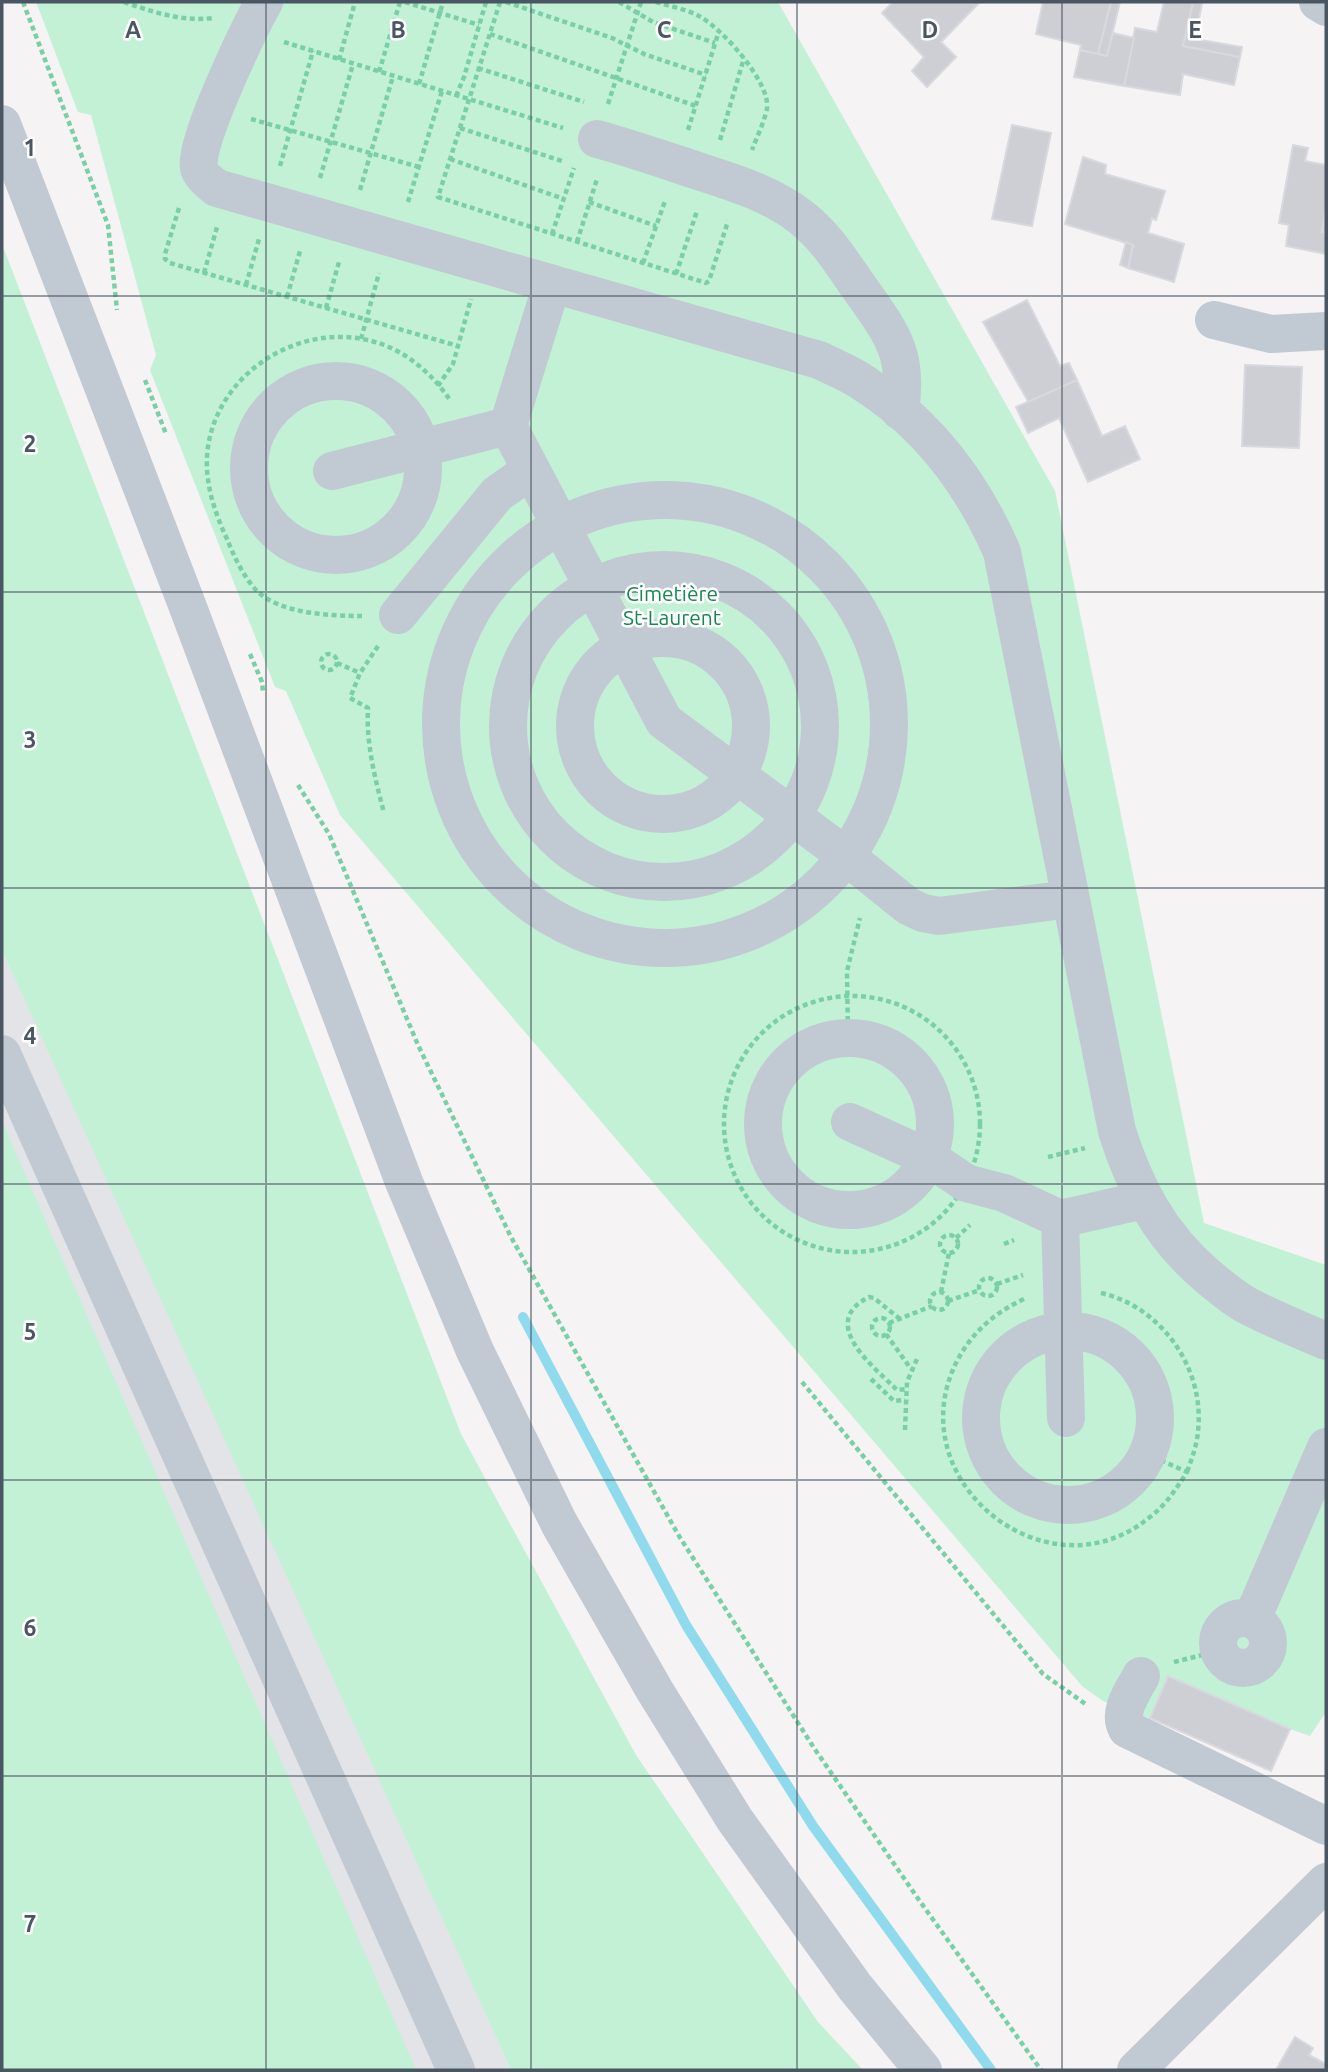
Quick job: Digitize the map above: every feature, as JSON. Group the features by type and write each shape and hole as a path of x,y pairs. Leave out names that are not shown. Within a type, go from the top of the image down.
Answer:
{"street":[{"path":"1318,2 1326,7"},
{"path":"258,12 214,109 200,154 198,167 217,185 818,360 862,382 900,411 936,444 964,480 989,522 1002,552 1117,1131 1128,1166 1144,1200 1161,1227 1187,1258 1218,1285 1247,1305 1326,1341"},
{"path":"2,124 186,602 404,1182 475,1351 559,1523 655,1691 735,1819 855,1987 923,2070"},
{"path":"604,130 770,198 802,217 825,239 891,332 902,365 904,388 900,411"},
{"path":"552,284 508,426 664,721 908,906 923,913 939,916 1070,899"},
{"path":"1214,320 1271,334 1326,331"},
{"path":"332,380 363,384 389,397 410,420 422,448 424,475 417,502 403,526 381,543 355,553 328,555 301,548 278,533 260,512 250,486 249,456 258,427 276,402 302,387 332,380"},
{"path":"332,471 508,426"},
{"path":"398,615 498,494 531,470"},
{"path":"642,501 685,501 728,510 767,525 803,548 835,578 859,613 877,652 887,694 889,726 883,779 869,820 860,867 821,886 802,902 758,929 722,942 684,948 646,948 620,943 571,928 538,909 508,885 463,823 449,787 441,749 440,723 446,672 476,602 499,572 528,546 560,526 600,510 642,501"},
{"path":"649,570 689,572 727,583 760,604 775,617 799,648 814,684 818,704 819,743 816,762 806,790 792,816 769,841 742,862 721,872 677,881 655,882 610,873 589,863 553,836 526,800 513,769 508,735 511,690 518,668 541,629 573,598 593,586 630,573 649,570"},
{"path":"649,638 675,638 699,645 721,659 738,678 749,701 752,727 748,752 737,775 717,797 691,811 662,814 632,809 607,794 587,772 576,745 575,715 583,687 600,663 625,646 649,638"},
{"path":"848,1038 882,1044 906,1058 923,1079 934,1104 936,1131 929,1158 915,1181 894,1198 869,1209 842,1211 815,1204 792,1190 774,1169 764,1144 762,1117 768,1091 782,1068 803,1049 829,1039 848,1038"},
{"path":"2,1054 456,2070"},
{"path":"850,1122 929,1158 966,1184 1004,1193 1060,1219 1144,1200"},
{"path":"1060,1219 1066,1418"},
{"path":"1063,1331 1090,1334 1115,1344 1135,1362 1142,1373 1155,1410 1154,1437 1144,1462 1128,1483 1106,1497 1081,1506 1054,1505 1029,1498 1008,1483 992,1463 982,1439 982,1401 985,1388 997,1366 1016,1348 1038,1336 1063,1331"},
{"path":"1252,1619 1326,1447"},
{"path":"1141,1675 1124,1710 1122,1722 1127,1729 1326,1826"},
{"path":"1136,2070 1326,1882"}],"path":[{"path":"23,2 108,225 118,315"},
{"path":"124,2 162,15 200,20 258,12 271,36 291,45 456,96 604,130"},
{"path":"339,60 355,2"},
{"path":"379,72 400,2"},
{"path":"405,2 479,25"},
{"path":"419,84 443,2"},
{"path":"456,96 486,2"},
{"path":"506,2 611,38 706,75"},
{"path":"619,2 653,22 715,43"},
{"path":"576,242 589,202 617,79 641,2"},
{"path":"490,34 696,106"},
{"path":"478,68 604,130"},
{"path":"361,339 442,91"},
{"path":"214,109 419,167"},
{"path":"460,128 575,166 552,234"},
{"path":"450,159 564,199"},
{"path":"204,273 217,185"},
{"path":"217,185 180,205 165,254 165,259 170,263 458,346"},
{"path":"589,202 656,226"},
{"path":"438,386 453,364 482,264"},
{"path":"145,379 169,442"},
{"path":"384,813 369,745 368,708 350,698 360,673 398,615"},
{"path":"247,647 262,682 265,704"},
{"path":"337,663 360,673"},
{"path":"297,783 329,834 418,1045 511,1237 679,1535 814,1748 1041,2070"},
{"path":"848,1038 847,971 858,924 860,867"},
{"path":"947,1235 954,1236 958,1244 954,1251 949,1253 943,1251 940,1246 942,1238 947,1235"},
{"path":"941,1292 949,1253"},
{"path":"990,1278 997,1284 997,1290 991,1296 985,1296 979,1290 984,1279 990,1278"},
{"path":"948,1301 979,1290"},
{"path":"941,1292 946,1295 947,1306 936,1310 932,1306 931,1297 941,1292"},
{"path":"900,1319 869,1297 854,1309 848,1327 850,1337 860,1354 898,1390 906,1390"},
{"path":"889,1324 932,1306"},
{"path":"883,1318 889,1324 886,1334 881,1336 875,1334 872,1329 872,1323 876,1319 883,1318"},
{"path":"886,1334 911,1369"},
{"path":"905,1430 906,1390 911,1369 917,1359"},
{"path":"871,1379 894,1401 905,1400"},
{"path":"802,1382 1043,1674 1097,1713 1122,1722"}],"shaded area":[{"path":"2,950 140,1250 511,2070 2,2070"}],"green space":[{"name":"Cimetière St-Laurent","path":"36,2 778,2 1055,491 1204,1223 1326,1265 1326,1712 1310,1736 1290,1729 1271,1771 1150,1718 1103,1701 1082,1686 340,815 286,691 275,687 150,370 156,355 91,115 78,112"},
{"path":"2,244 461,1434 636,1755 818,2022 863,2070 511,2070 2,950"},
{"path":"2,1121 416,2070 2,2070"}],"building":[{"path":"893,2 980,2 941,42 956,57 927,87 912,71 924,57 882,13"},
{"path":"1043,2 1111,2 1098,54 1080,50 1081,45 1036,34"},
{"path":"1111,2 1120,2 1107,56 1098,54"},
{"path":"1164,2 1193,2 1183,46 1240,57 1234,85 1183,74 1180,95 1124,86 1135,28 1157,32"},
{"path":"1193,2 1202,3 1195,39 1242,47 1240,57 1183,46"},
{"path":"1113,33 1134,38 1124,86 1074,77 1080,50 1107,56"},
{"path":"1012,125 1051,133 1032,226 992,219"},
{"path":"1293,145 1308,148 1305,161 1326,165 1326,207 1322,232 1326,232 1326,254 1286,246 1289,225 1279,223"},
{"path":"1083,157 1106,165 1105,174 1165,191 1156,220 1152,218 1148,233 1184,244 1174,282 1128,268 1133,245 1065,224"},
{"path":"1326,207 1326,232 1322,232"},
{"path":"1126,242 1133,245 1128,268 1120,265"},
{"path":"1027,300 1060,366 1069,363 1077,380 1029,403 983,322"},
{"path":"1245,365 1302,367 1299,448 1242,446"},
{"path":"1077,380 1102,436 1125,426 1140,459 1088,482 1059,418 1028,433 1016,407"},
{"path":"1168,1676 1290,1729 1271,1771 1150,1718"},
{"path":"1295,2037 1313,2048 1309,2055 1326,2064 1326,2070 1276,2070"}],"waterway":[{"path":"523,1317 686,1625 813,1826 991,2070"}]}
